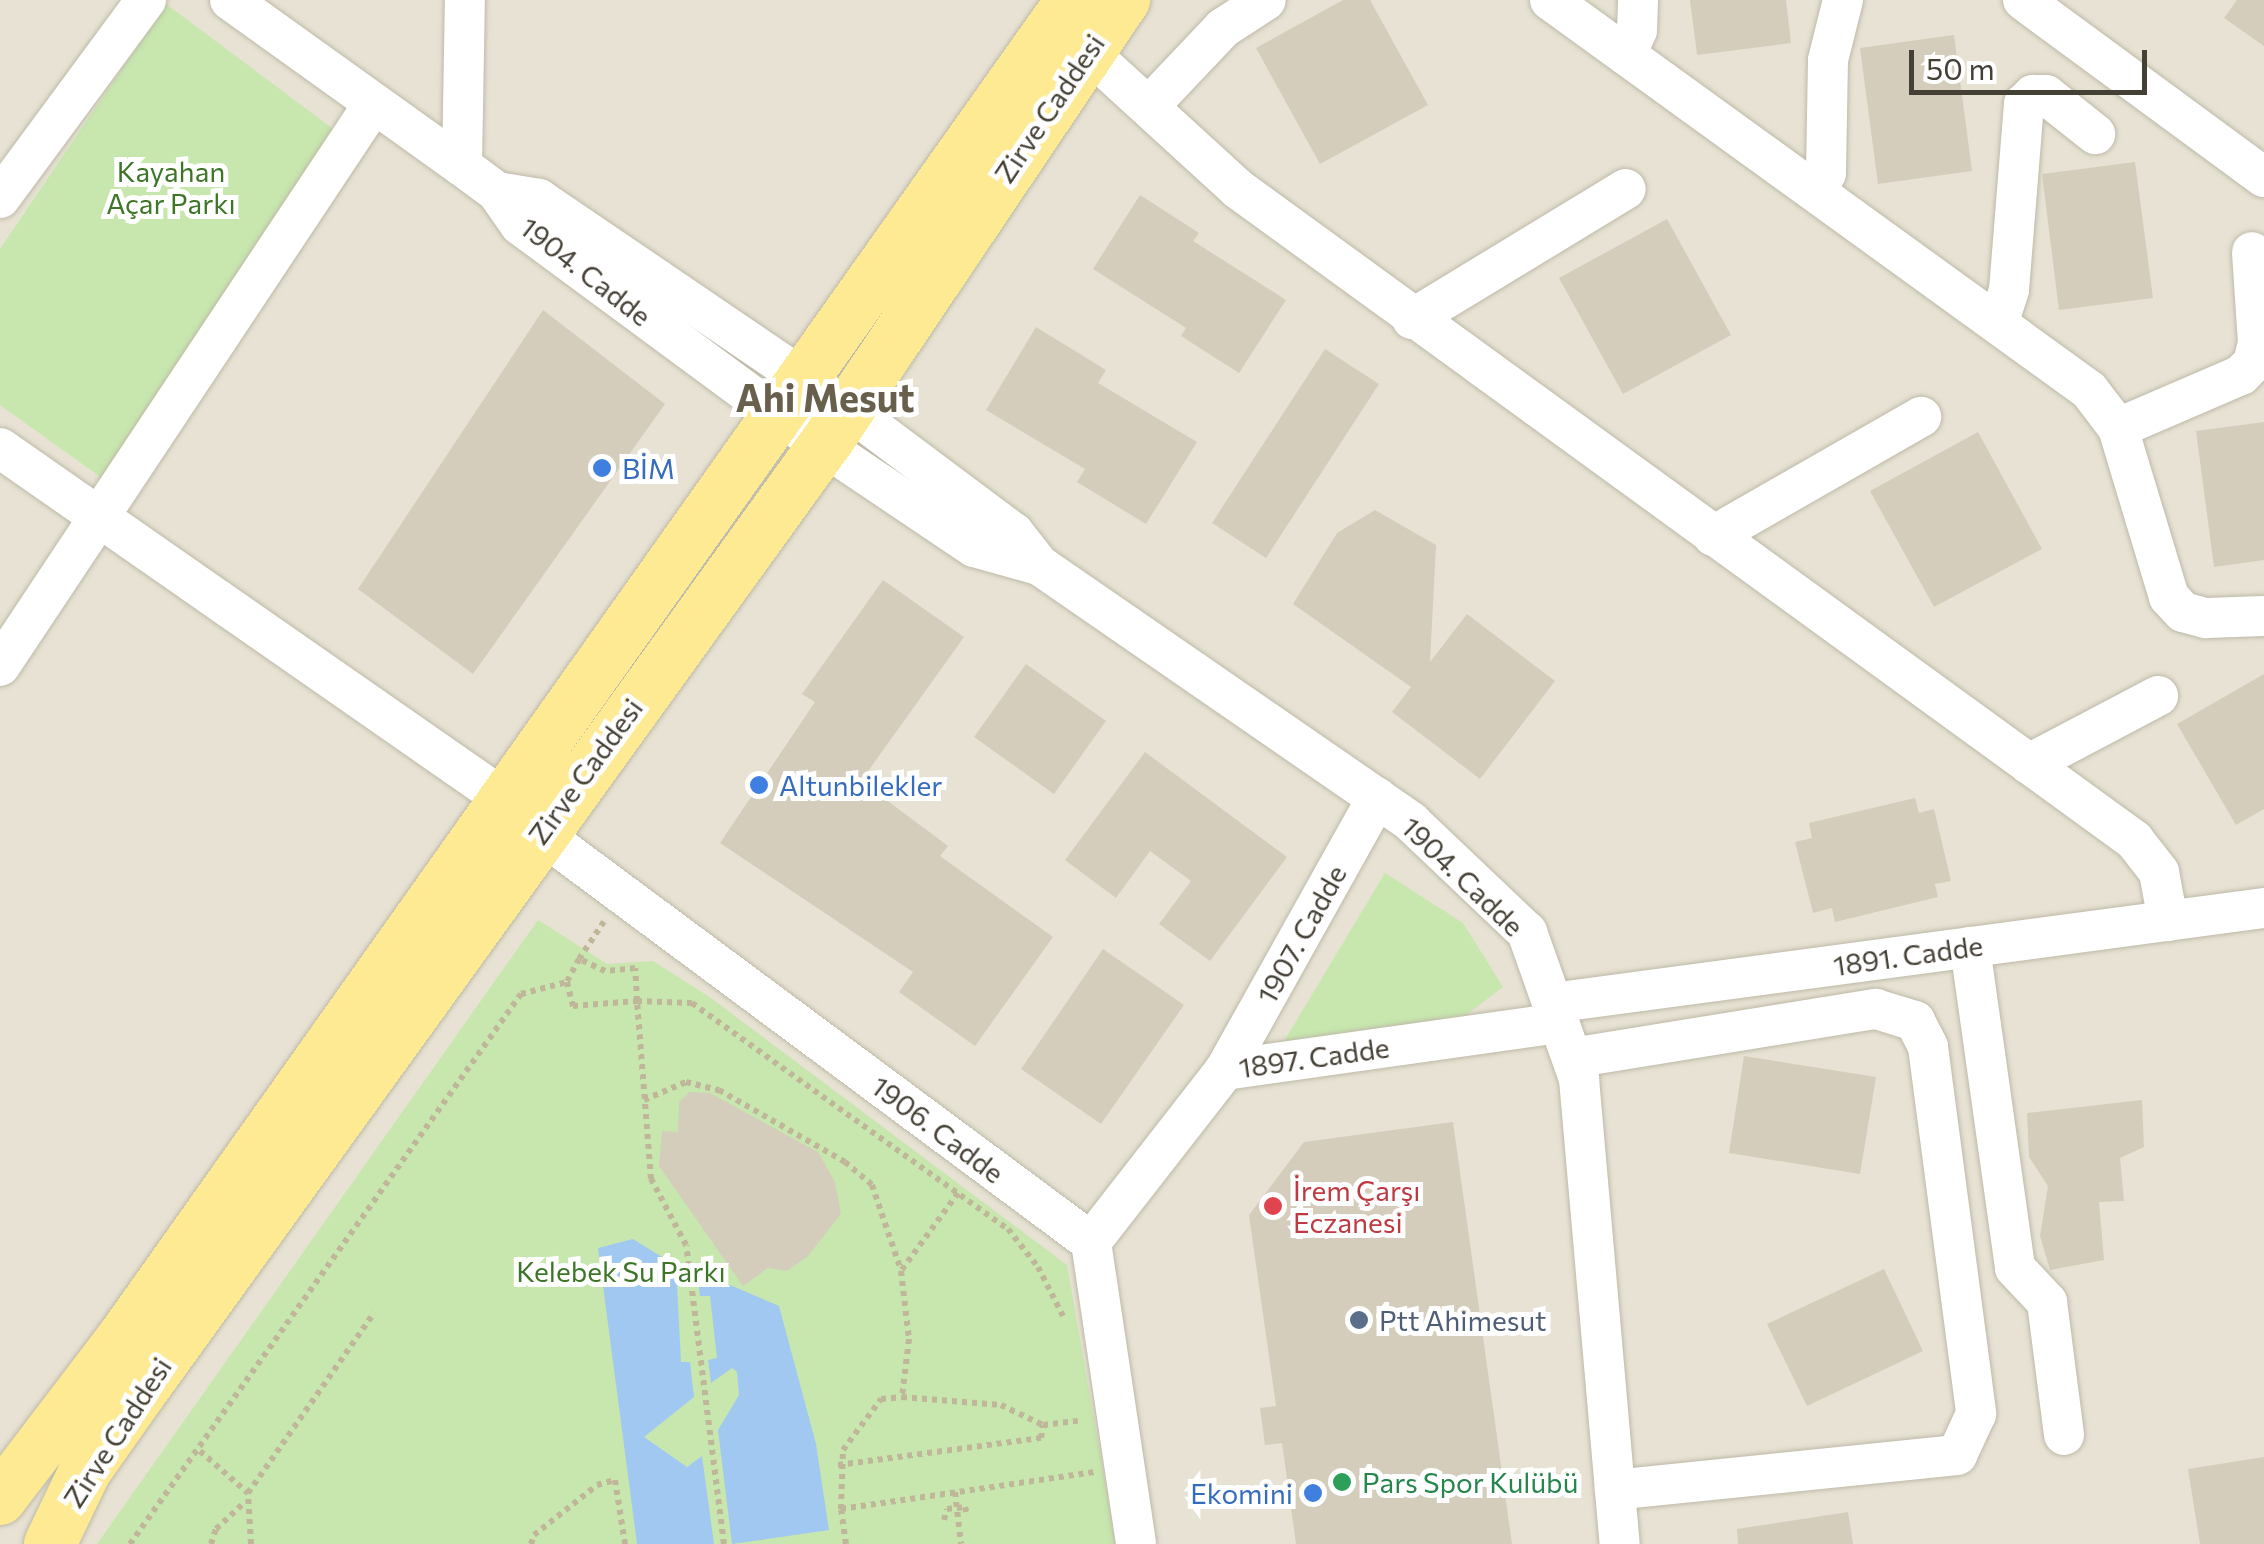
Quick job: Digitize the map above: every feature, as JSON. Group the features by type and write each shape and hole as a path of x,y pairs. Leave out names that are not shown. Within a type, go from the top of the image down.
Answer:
{"main road":[{"name":"Zirve Caddesi","path":"50,1544 85,1471 522,816 792,397 1072,0"},
{"name":"Zirve Caddesi","path":"0,1499 522,816 836,427 1124,0"}],"street":[{"path":"0,198 146,0"},
{"path":"230,0 372,106 462,166"},
{"path":"462,166 465,0"},
{"path":"1151,104 1210,40 1266,0"},
{"path":"1550,0 2090,390 2118,428 2169,597 2184,612 2206,618 2264,616"},
{"path":"1626,55 1637,30 1638,0"},
{"path":"1816,192 1826,173 1828,60 1844,0"},
{"path":"2023,0 2264,176"},
{"path":"1087,51 1151,104 1238,189 2030,764 2151,857 2168,920"},
{"path":"1998,324 2010,290 2024,104 2032,95 2046,95 2095,134"},
{"path":"0,666 372,106"},
{"name":"1904. Cadde","path":"462,166 497,192 539,198 792,397 836,427 974,547 1039,565 1377,798 1527,932 1580,1079 1620,1544"},
{"path":"1412,318 1626,189"},
{"path":"2118,428 2241,375 2254,363 2258,343 2252,252"},
{"path":"1713,536 1921,418"},
{"name":"1906. Cadde","path":"0,448 522,816 1091,1242"},
{"path":"2030,764 2158,696"},
{"name":"1907. Cadde","path":"1225,1070 1377,798"},
{"name":"1891. Cadde","path":"1561,1028 1970,947 2264,908"},
{"path":"1970,947 2015,1268 2047,1302 2064,1436"},
{"path":"1561,1028 1876,1009 1915,1021 1928,1047 1976,1414 1956,1455 1614,1490"},
{"name":"1897. Cadde","path":"1091,1242 1225,1070 1561,1028"},
{"path":"1091,1242 1136,1544"}],"path":[{"path":"622,894 568,982 574,1006 692,1002 1008,1229 1038,1267 1066,1329"},
{"path":"579,959 605,971 635,968 651,1179 686,1245 724,1544"},
{"path":"130,1544 200,1451 520,994 568,982"},
{"path":"644,1100 686,1082 720,1090 844,1162 872,1186 896,1239 901,1271 910,1339 902,1397"},
{"path":"901,1271 958,1192"},
{"path":"251,1544 245,1502 248,1493 374,1313"},
{"path":"846,1544 838,1465 863,1417 881,1399 902,1397 1001,1405 1043,1425 1081,1420"},
{"path":"1078,1402 1084,1438"},
{"path":"838,1465 1041,1438 1043,1425"},
{"path":"200,1451 248,1493"},
{"path":"841,1509 1090,1473 1087,1455"},
{"path":"532,1544 534,1535 596,1485 615,1480 624,1544"},
{"path":"955,1492 961,1544"},
{"path":"211,1544 216,1529 245,1502"},
{"path":"944,1520 947,1509 957,1507 967,1514"}],"shaded area":[{"path":"0,0 2264,0 2264,1544 0,1544"}],"green space":[{"name":"Kayahan Açar Parkı","path":"166,4 337,132 102,478 0,405 0,249"},
{"path":"1385,873 1463,923 1503,987 1458,1021 1280,1048"},
{"name":"Kelebek Su Parkı","path":"538,920 607,964 653,961 711,998 1067,1265 1116,1544 97,1544"}],"water":[{"path":"633,1239 676,1266 681,1362 690,1362 694,1397 644,1437 687,1467 702,1456 714,1544 637,1544 598,1248"},
{"path":"697,1271 779,1306 816,1444 829,1530 732,1544 718,1430 739,1395 737,1372 732,1368 711,1383 708,1360 717,1358 710,1296 700,1296"}],"building":[{"path":"1343,0 1370,0 1428,105 1320,164 1256,48"},
{"path":"1690,0 1786,0 1791,43 1697,55"},
{"path":"2237,0 2264,0 2264,46 2224,18"},
{"path":"1954,35 1972,171 1878,184 1860,48"},
{"path":"2135,162 2153,298 2059,310 2042,174"},
{"path":"1140,195 1199,233 1193,241 1286,300 1239,373 1181,336 1186,328 1093,269"},
{"path":"1667,219 1731,335 1623,394 1559,278"},
{"path":"543,310 665,404 473,674 358,589"},
{"path":"1036,327 1106,370 1098,383 1197,442 1146,524 1077,482 1085,469 986,410"},
{"path":"1325,349 1379,384 1266,558 1212,523"},
{"path":"2264,422 2264,560 2214,567 2196,431"},
{"path":"1978,432 2042,549 1934,607 1870,491"},
{"path":"1375,510 1436,545 1430,662 1467,614 1555,681 1480,779 1392,712 1411,687 1293,604 1337,533"},
{"path":"883,580 964,637 861,781 948,846 940,856 1053,937 975,1046 899,992 913,972 720,843 815,702 802,694"},
{"path":"1026,664 1106,721 1054,794 974,737"},
{"path":"2264,674 2264,809 2236,825 2177,724"},
{"path":"1145,752 1287,857 1210,961 1159,924 1191,881 1150,851 1116,898 1065,860"},
{"path":"1915,798 1919,813 1934,809 1951,881 1935,884 1938,897 1835,922 1832,908 1813,913 1795,842 1812,838 1809,823"},
{"path":"1103,949 1184,1005 1101,1124 1021,1069"},
{"path":"1744,1056 1876,1077 1860,1174 1729,1153"},
{"path":"689,1092 710,1093 818,1152 835,1182 841,1214 807,1257 787,1271 768,1268 743,1286 659,1166 662,1131 678,1132 679,1102"},
{"path":"2142,1100 2144,1147 2120,1158 2124,1201 2099,1202 2104,1260 2050,1270 2040,1236 2048,1186 2029,1157 2027,1113"},
{"path":"1453,1122 1512,1544 1296,1544 1282,1443 1265,1445 1260,1408 1276,1406 1249,1215 1304,1142"},
{"path":"1884,1269 1923,1351 1807,1406 1767,1324"},
{"path":"2264,1457 2264,1544 2200,1544 2188,1469"},
{"path":"1848,1512 1853,1544 1738,1544 1737,1529"}],"place":[{"name":"BİM","path":"602,468"},
{"name":"Altunbilekler","path":"759,785"},
{"name":"İrem Çarşı Eczanesi","path":"1273,1206"},
{"name":"Ptt Ahimesut","path":"1359,1320"},
{"name":"Pars Spor Kulübü","path":"1342,1482"},
{"name":"Ekomini","path":"1313,1493"}],"district":[{"name":"Ahi Mesut","path":"825,397"}]}
